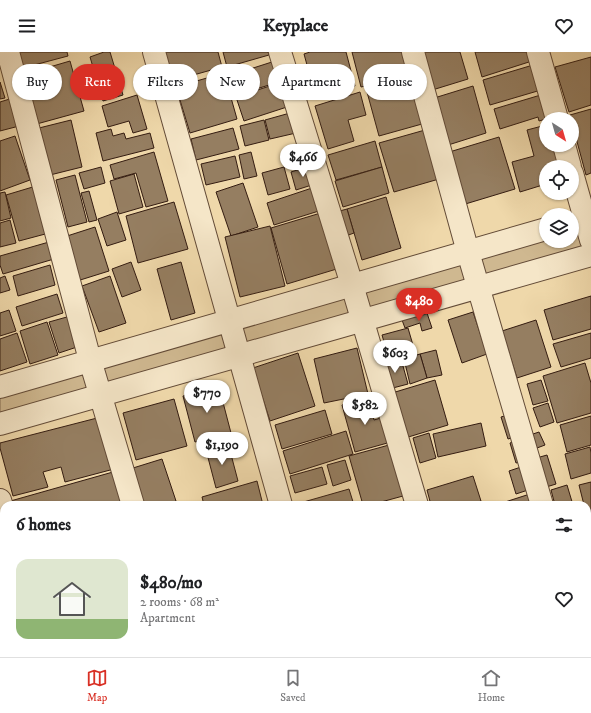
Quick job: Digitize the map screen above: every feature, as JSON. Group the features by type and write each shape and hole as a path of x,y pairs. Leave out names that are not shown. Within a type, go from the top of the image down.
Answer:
{"street":[{"path":"8,52 90,360 132,501"},
{"path":"154,52 280,501"},
{"path":"280,52 352,285 416,501"},
{"path":"413,52 468,252 541,501"},
{"path":"538,52 555,112"},
{"path":"578,200 583,219 591,240"},
{"path":"0,387 539,231"},
{"path":"0,424 591,255"}],"shaded area":[{"path":"591,220 591,253 0,422 0,391 539,235 539,248 579,248 579,223"}],"building":[{"path":"14,52 67,52 68,56 38,64 18,64"},
{"path":"104,52 110,52 114,64 92,64 90,57"},
{"path":"165,52 218,52 221,64 206,64 206,71 198,74 198,64 168,64"},
{"path":"223,52 268,52 269,55 238,64 226,64"},
{"path":"310,52 346,52 349,64 307,64 304,54"},
{"path":"352,52 403,52 406,64 363,64 363,87 361,87"},
{"path":"418,52 460,52 468,79 429,91 427,84 427,64 421,64"},
{"path":"475,52 529,52 532,61 482,77"},
{"path":"591,57 591,105 569,112 555,67"},
{"path":"70,61 70,100 81,100 84,111 33,125 26,100 62,100 62,64 60,64"},
{"path":"275,61 276,64 268,64 268,85 260,88 260,66"},
{"path":"533,65 541,90 490,105 483,80"},
{"path":"206,78 206,100 232,100 237,119 190,133 180,100 198,100 198,81"},
{"path":"0,82 5,98 0,99"},
{"path":"473,86 486,133 445,146 431,99"},
{"path":"268,87 268,100 288,100 290,106 244,121 237,100 260,100 260,89"},
{"path":"360,92 366,115 348,120 354,141 328,149 315,106 334,100 355,100 355,94"},
{"path":"544,94 545,112 539,112 539,121 538,117 500,129 494,109"},
{"path":"133,96 133,100 138,100 147,129 133,133 129,121 108,127 102,106"},
{"path":"12,98 12,100 17,100 23,125 0,131 0,102"},
{"path":"369,100 415,100 422,124 379,136"},
{"path":"591,109 591,173 586,175 579,149 579,112"},
{"path":"290,113 296,133 270,139 265,120"},
{"path":"71,120 82,167 50,175 39,128"},
{"path":"264,120 269,140 245,146 240,126"},
{"path":"539,127 539,152 558,152 560,160 539,160 539,186 520,192 512,162 534,156 527,130"},
{"path":"233,128 239,149 196,160 191,139"},
{"path":"111,129 113,136 124,133 126,139 150,133 154,148 103,161 96,133"},
{"path":"425,130 439,179 394,192 379,143"},
{"path":"15,136 30,180 0,191 0,141"},
{"path":"499,137 515,189 462,205 446,153"},
{"path":"375,141 382,167 336,180 328,155"},
{"path":"154,152 168,201 146,207 136,173 114,179 110,165"},
{"path":"251,152 257,176 244,179 239,155"},
{"path":"235,156 240,177 206,185 201,164"},
{"path":"310,166 315,184 296,190 291,172"},
{"path":"101,167 105,183 84,189 79,173"},
{"path":"284,167 290,189 268,195 262,173"},
{"path":"382,167 389,193 343,207 335,181"},
{"path":"134,174 143,207 119,214 110,181"},
{"path":"75,175 87,222 68,227 56,180"},
{"path":"243,183 258,227 231,236 216,192"},
{"path":"36,186 49,233 19,241 6,195"},
{"path":"315,187 322,210 274,225 267,203"},
{"path":"89,191 97,220 89,222 81,193"},
{"path":"5,192 11,218 0,221 0,193"},
{"path":"386,197 401,248 362,260 347,209"},
{"path":"174,202 188,249 138,263 126,216"},
{"path":"347,209 354,233 343,237 336,212"},
{"path":"117,212 126,240 107,246 98,219"},
{"path":"324,212 340,268 287,284 271,228"},
{"path":"10,220 16,243 0,247 0,223"},
{"path":"270,226 285,286 240,297 225,237"},
{"path":"95,227 109,271 77,281 64,237"},
{"path":"49,242 54,259 3,274 0,265 0,256"},
{"path":"131,262 141,290 122,297 112,269"},
{"path":"181,262 195,313 171,320 157,269"},
{"path":"50,265 55,285 18,296 13,276"},
{"path":"5,276 10,290 0,293 0,278"},
{"path":"110,276 126,323 99,332 82,286"},
{"path":"57,294 63,313 22,326 16,307"},
{"path":"591,296 591,329 553,340 544,310"},
{"path":"9,310 16,331 0,336 0,313"},
{"path":"473,312 487,354 462,363 448,320"},
{"path":"427,313 432,328 422,331 420,323 405,328 402,320"},
{"path":"74,315 83,345 59,353 49,322"},
{"path":"536,320 551,367 517,378 502,331"},
{"path":"47,322 58,355 30,364 20,331"},
{"path":"408,328 415,352 389,359 382,335"},
{"path":"17,333 27,362 0,371 0,339"},
{"path":"591,333 591,358 561,367 553,344"},
{"path":"357,348 368,394 324,403 314,359"},
{"path":"436,350 442,375 427,378 420,354"},
{"path":"298,353 315,406 270,421 253,368"},
{"path":"420,354 427,378 410,384 404,359"},
{"path":"401,359 408,384 389,389 382,364"},
{"path":"585,363 591,383 591,413 557,423 543,376"},
{"path":"435,380 448,425 405,438 392,393"},
{"path":"541,380 548,401 533,405 527,384"},
{"path":"219,387 231,433 195,442 183,396"},
{"path":"368,398 374,420 384,417 391,442 355,452 342,405"},
{"path":"174,399 187,446 136,460 123,413"},
{"path":"548,403 554,422 540,427 533,408"},
{"path":"325,410 332,434 282,449 275,425"},
{"path":"511,414 518,436 508,439 501,417"},
{"path":"591,416 591,445 567,452 560,425"},
{"path":"101,417 114,469 65,482 61,467 43,472 48,487 13,496 0,443"},
{"path":"481,423 486,446 438,457 433,434"},
{"path":"346,431 353,454 290,474 283,451"},
{"path":"539,432 545,445 529,451 524,437"},
{"path":"429,433 436,458 420,463 413,438"},
{"path":"518,440 525,461 516,463 510,443"},
{"path":"228,443 238,481 216,488 206,450"},
{"path":"389,445 403,496 385,501 362,501 349,456"},
{"path":"590,447 591,473 571,479 565,454"},
{"path":"547,455 556,484 543,488 533,459"},
{"path":"162,459 176,501 143,501 133,468"},
{"path":"345,460 351,480 333,486 327,465"},
{"path":"527,465 534,488 516,494 509,471"},
{"path":"322,467 327,484 295,493 290,476"},
{"path":"120,470 128,501 11,501"},
{"path":"473,476 481,501 430,501 427,490"},
{"path":"257,481 262,501 203,501 202,497"},
{"path":"591,482 591,501 583,501 579,485"},
{"path":"567,485 572,501 554,501 551,490"},
{"path":"349,489 353,501 307,501"},
{"path":"533,493 536,501 508,501"}]}
